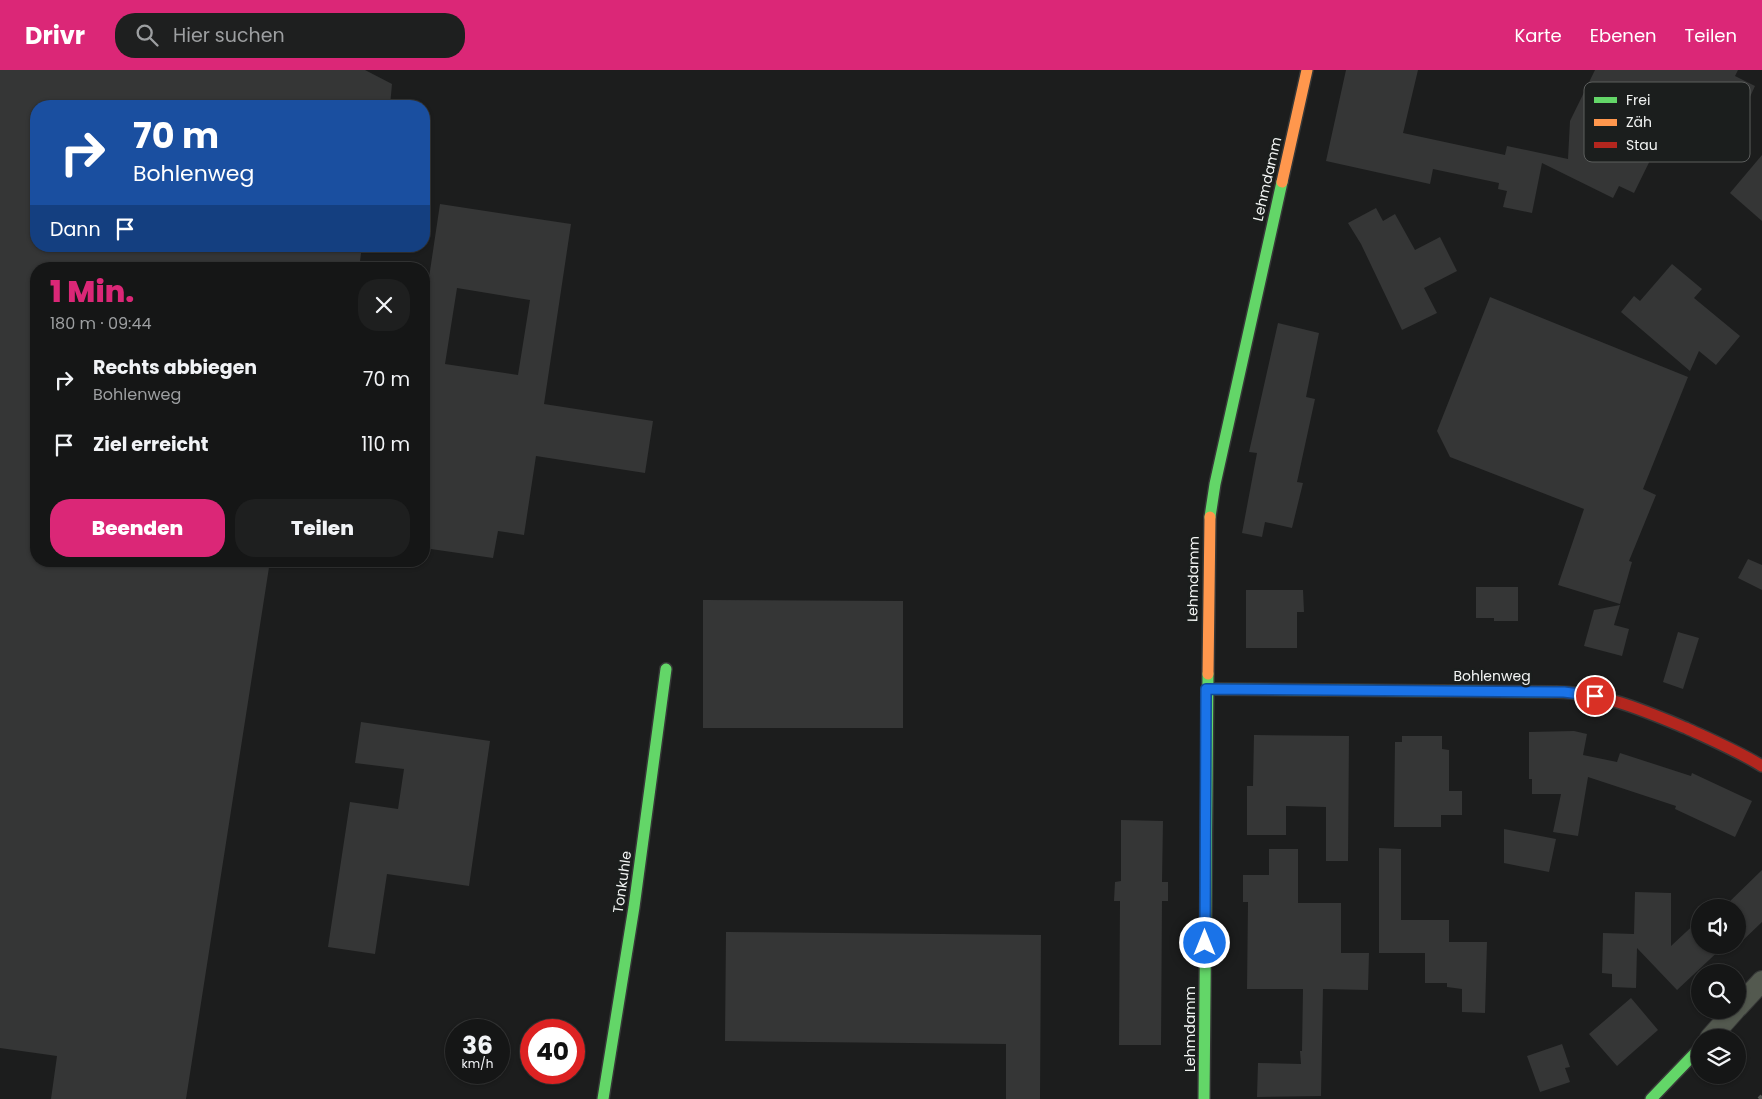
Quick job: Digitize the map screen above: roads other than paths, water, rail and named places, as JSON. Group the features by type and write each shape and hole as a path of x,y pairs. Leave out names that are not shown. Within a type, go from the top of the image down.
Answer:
{"street":[{"name":"Lehmdamm","path":"1204,1099 1206,689 1209,521 1215,484 1307,70"},
{"name":"Tonkuhle","path":"603,1099 634,907 666,669"},
{"name":"Bohlenweg","path":"1206,689 1564,692 1595,696 1643,710 1738,751 1762,766"},
{"path":"1746,998 1762,980"},
{"path":"1718,1029 1727,1019"},
{"path":"1651,1099 1691,1057"}],"railway":[{"path":"1759,1099 1762,1096"}]}
